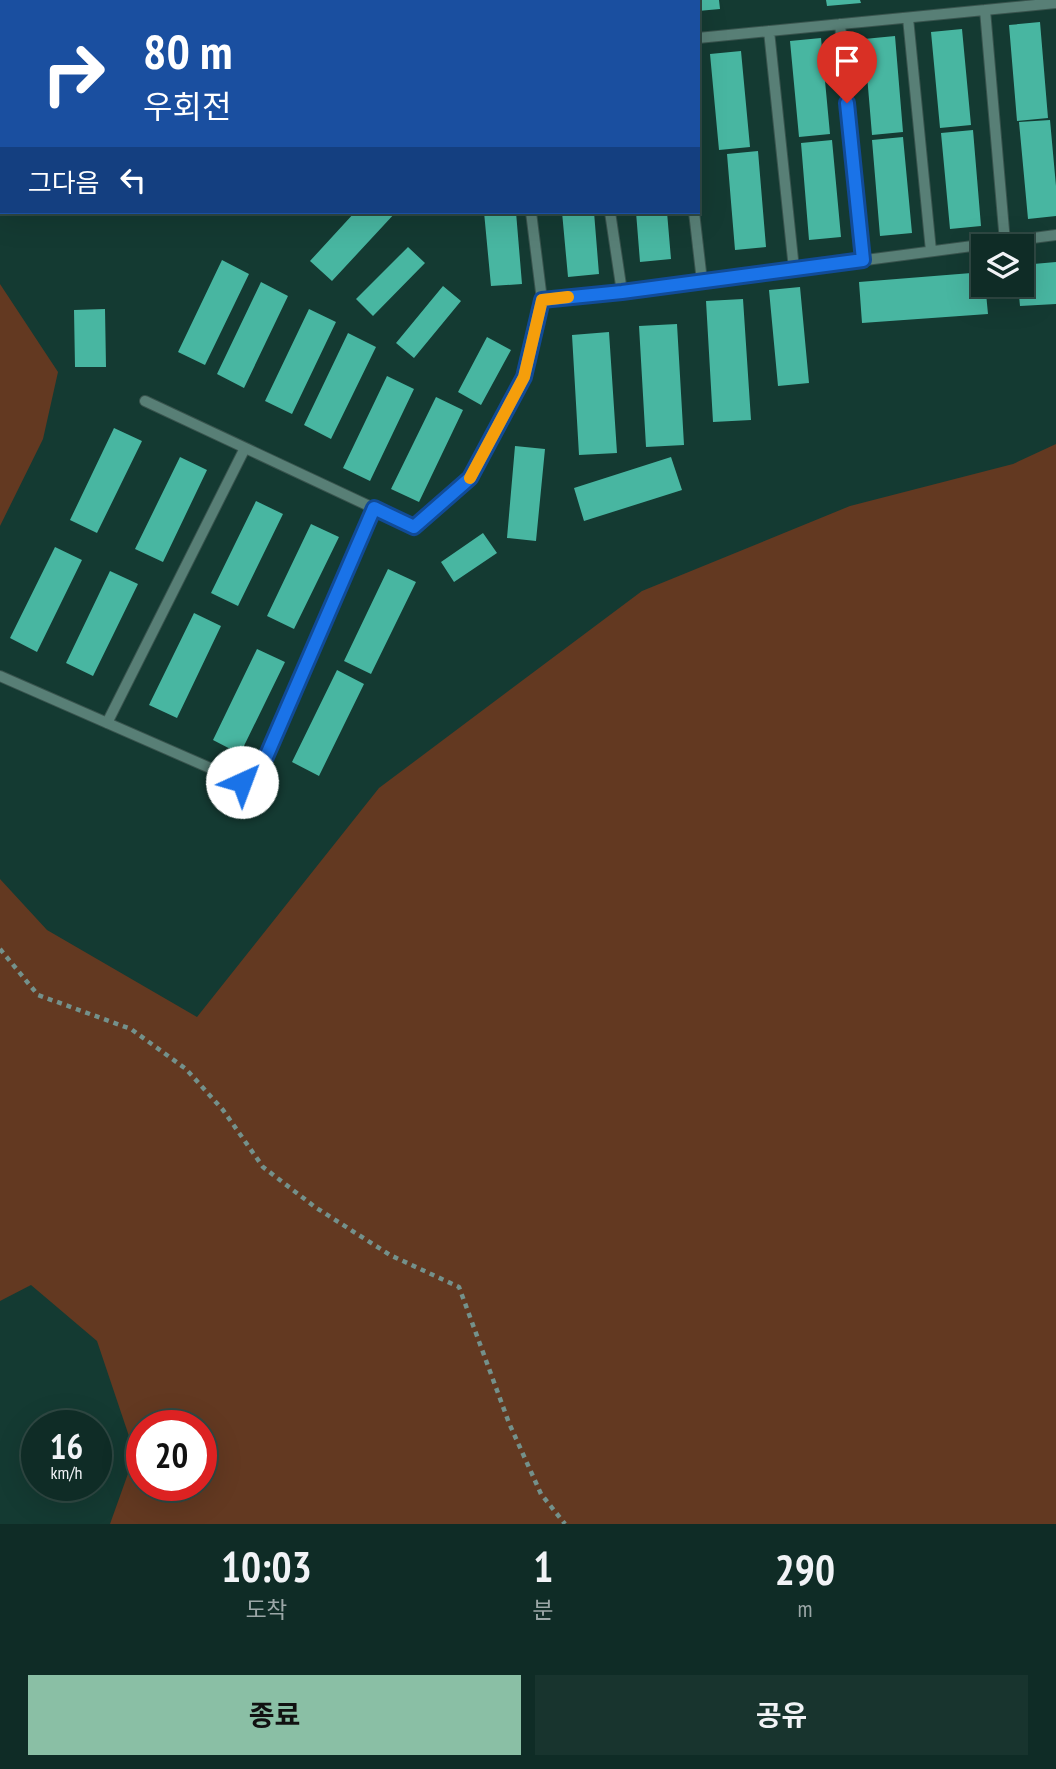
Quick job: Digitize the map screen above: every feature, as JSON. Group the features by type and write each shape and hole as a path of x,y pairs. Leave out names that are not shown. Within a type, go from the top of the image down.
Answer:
{"lane":[{"path":"700,38 908,19 985,10 1015,3 1056,3"},
{"path":"985,10 1004,234"},
{"path":"908,19 931,251"},
{"path":"840,24 863,260"},
{"path":"769,31 794,269"},
{"path":"145,401 414,527 470,478 524,377 542,300 531,214"},
{"path":"611,214 622,292"},
{"path":"694,214 702,281"},
{"path":"1034,238 1056,235"},
{"path":"542,300 971,246"},
{"path":"107,723 245,447"},
{"path":"0,676 242,782 266,757 374,508"}],"path":[{"path":"0,949 38,995 131,1028 186,1069 223,1111 263,1167 314,1208 390,1255 459,1287 509,1423 541,1494 565,1524"}],"shaded area":[{"path":"0,284 58,372 43,439 0,526"},
{"path":"1056,444 1056,1524 110,1524 126,1479 126,1501 217,1501 217,1410 126,1410 126,1427 97,1341 31,1285 0,1301 0,879 47,930 197,1017 379,788 642,591 850,506 1013,464"}],"building":[{"path":"700,0 719,0 720,9 700,11"},
{"path":"826,0 860,0 861,3 827,6"},
{"path":"1040,22 1048,118 1017,121 1009,25"},
{"path":"962,29 971,125 940,128 931,32"},
{"path":"895,36 903,132 872,135 864,39"},
{"path":"821,38 830,134 799,137 790,41"},
{"path":"741,51 750,147 719,150 710,54"},
{"path":"1050,120 1056,216 1028,219 1019,122"},
{"path":"973,130 981,226 950,229 941,133"},
{"path":"903,137 912,233 880,236 872,140"},
{"path":"832,140 841,237 809,240 801,143"},
{"path":"758,151 766,247 735,250 727,154"},
{"path":"353,214 394,214 332,281 310,261"},
{"path":"484,214 516,214 522,284 491,286"},
{"path":"562,214 594,214 599,274 568,277"},
{"path":"636,214 667,214 671,259 640,262"},
{"path":"408,247 425,263 373,316 356,299"},
{"path":"222,260 249,274 205,365 178,352"},
{"path":"1056,262 1056,304 1020,306 1019,297 1034,297 1034,264"},
{"path":"971,273 971,297 986,297 988,314 862,323 859,282"},
{"path":"261,282 288,296 244,388 217,374"},
{"path":"443,286 461,301 414,358 396,343"},
{"path":"800,287 809,383 778,386 769,290"},
{"path":"743,299 751,420 713,422 706,301"},
{"path":"105,309 106,367 75,367 74,310"},
{"path":"309,309 336,322 292,414 265,401"},
{"path":"677,324 684,445 646,447 639,326"},
{"path":"609,332 617,453 579,455 572,335"},
{"path":"348,333 376,347 331,439 304,425"},
{"path":"487,337 511,350 481,405 458,392"},
{"path":"387,376 414,389 370,481 343,468"},
{"path":"436,397 463,410 419,502 391,489"},
{"path":"114,428 142,441 97,533 70,520"},
{"path":"515,446 545,449 536,541 507,538"},
{"path":"180,457 207,470 163,562 135,549"},
{"path":"671,457 682,490 584,521 574,488"},
{"path":"256,501 283,514 238,606 211,593"},
{"path":"311,524 339,537 294,629 267,616"},
{"path":"483,533 497,553 454,582 441,562"},
{"path":"55,547 82,560 37,652 10,638"},
{"path":"388,569 416,582 371,674 344,661"},
{"path":"110,571 138,584 93,676 66,663"},
{"path":"194,613 221,626 177,718 149,705"},
{"path":"257,649 285,662 240,754 213,740"},
{"path":"337,670 364,684 319,776 292,762"}],"slow traffic":[{"path":"470,478 524,377 542,300 568,297"}],"route":[{"path":"242,782 266,757 374,508 414,527 470,478 524,377 542,300 863,260 847,103"}]}
